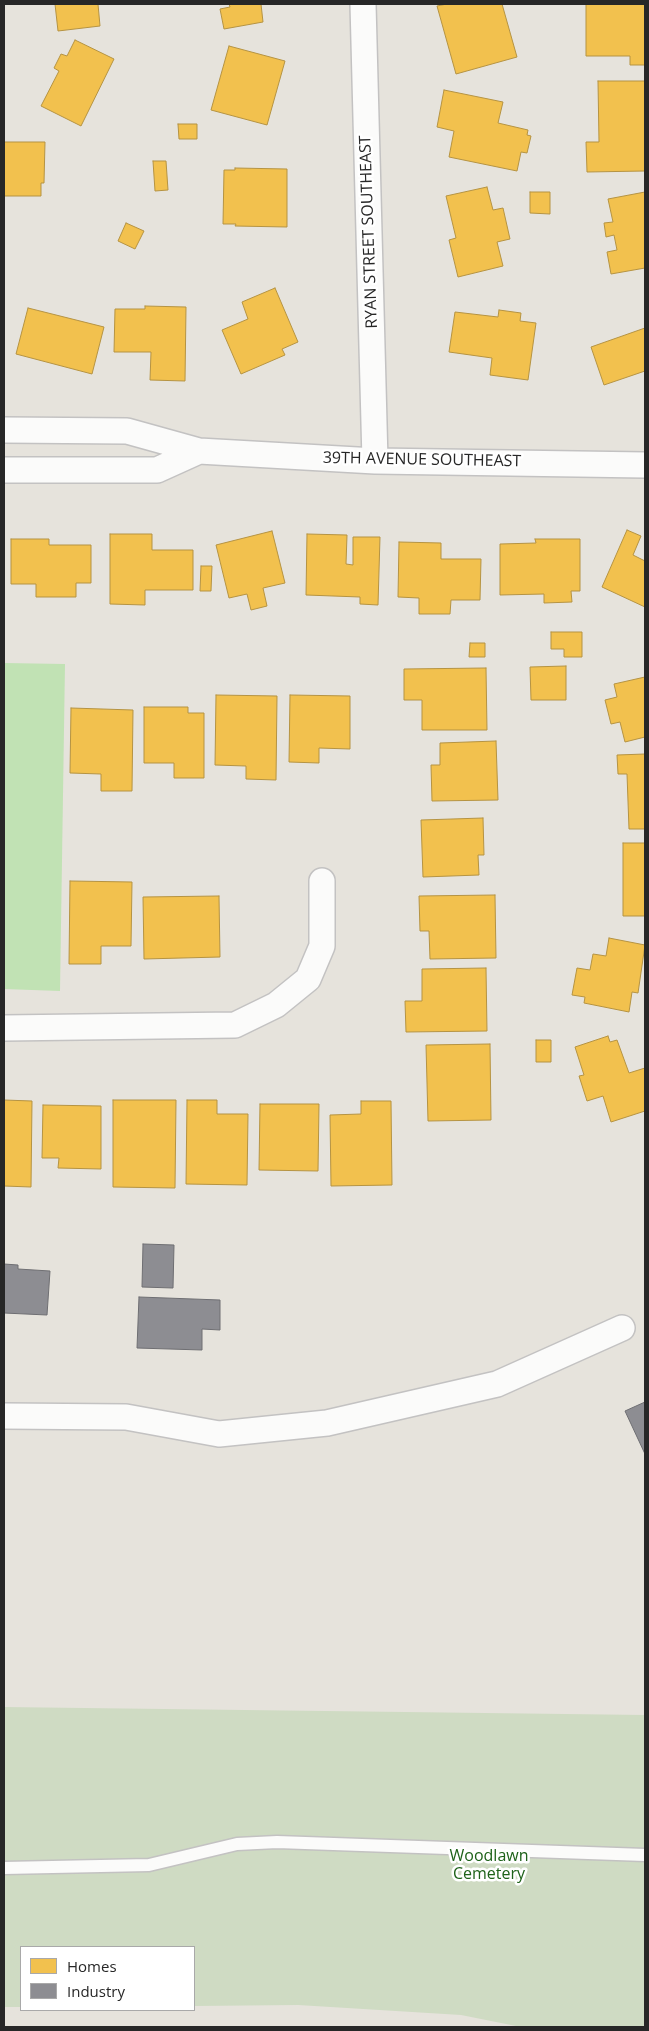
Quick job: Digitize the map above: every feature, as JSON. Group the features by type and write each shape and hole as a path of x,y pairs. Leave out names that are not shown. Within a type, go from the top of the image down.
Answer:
{"street":[{"name":"RYAN STREET SOUTHEAST","path":"362,4 375,461"},
{"name":"39TH AVENUE SOUTHEAST","path":"4,430 127,431 199,451 375,461 645,465"},
{"name":"39TH AVENUE SOUTHEAST","path":"4,470 157,470 199,451"},
{"path":"4,1028 235,1025 276,1005 308,979 322,946 322,881"},
{"path":"4,1416 126,1417 219,1434 327,1423 497,1384 622,1328"}],"lane":[{"path":"4,1868 149,1865 237,1844 277,1842 645,1856"}],"green space":[{"path":"4,663 65,664 60,991 4,989"},
{"name":"Woodlawn Cemetery","path":"4,1707 645,1715 645,2027 521,2027 461,2015 298,2005 195,2006 195,1946 20,1946 20,2007 4,2007"}],"building: Homes":[{"path":"55,4 98,4 100,26 58,31"},
{"path":"229,4 261,4 263,22 224,29 220,9 230,7"},
{"path":"447,4 502,4 517,57 456,74 437,6"},
{"path":"586,4 645,4 645,65 630,65 630,56 586,56"},
{"path":"75,40 114,59 81,126 41,106 59,71 54,68 61,54 67,56"},
{"path":"229,46 285,61 267,125 211,110"},
{"path":"598,81 645,81 645,171 587,172 586,142 599,142"},
{"path":"444,90 503,102 498,123 528,130 527,135 531,136 527,153 521,152 517,171 449,157 454,131 437,127"},
{"path":"178,124 197,124 197,139 179,139"},
{"path":"4,142 45,142 44,183 41,183 41,196 4,196"},
{"path":"153,161 166,161 168,190 155,191"},
{"path":"235,168 287,169 287,227 223,224 224,170 235,170"},
{"path":"487,187 493,210 503,208 510,239 497,242 503,266 458,277 449,240 456,238 446,196"},
{"path":"530,192 550,192 550,214 530,213"},
{"path":"645,192 645,268 611,274 607,252 617,250 614,235 606,237 604,223 613,222 608,199"},
{"path":"126,223 144,231 135,249 118,241"},
{"path":"275,288 298,342 282,349 285,355 241,374 222,330 248,319 242,302"},
{"path":"145,306 186,307 185,381 150,380 151,352 114,352 115,309 145,309"},
{"path":"28,308 104,327 92,374 16,354"},
{"path":"499,310 521,313 520,321 536,323 528,380 490,375 492,358 449,352 455,312 498,317"},
{"path":"645,328 645,371 604,385 591,347"},
{"path":"627,530 641,536 633,555 645,561 645,607 602,587"},
{"path":"272,531 285,583 263,588 267,606 251,610 247,594 229,598 216,545"},
{"path":"110,534 152,534 152,550 193,550 193,590 145,590 145,605 110,604"},
{"path":"307,534 347,535 346,564 353,565 353,537 380,537 378,605 360,604 360,597 306,595"},
{"path":"11,539 49,539 49,545 91,545 91,583 76,583 76,597 36,597 36,584 11,584"},
{"path":"535,539 580,539 580,591 571,591 572,602 544,603 544,594 500,595 500,544 536,543"},
{"path":"399,542 441,543 441,559 481,559 480,600 451,600 450,614 419,614 419,598 398,597"},
{"path":"201,566 212,566 211,591 200,591"},
{"path":"551,632 582,632 582,657 564,657 564,649 551,649"},
{"path":"470,643 485,643 485,657 469,657"},
{"path":"566,666 566,700 531,700 530,667"},
{"path":"486,668 487,730 422,730 422,700 404,700 404,669"},
{"path":"645,677 645,737 625,742 620,722 611,724 605,700 617,697 614,684"},
{"path":"216,695 277,696 276,780 246,779 246,766 215,765"},
{"path":"290,695 350,696 350,749 319,748 319,763 289,762"},
{"path":"144,707 188,707 188,713 204,713 204,778 174,778 174,763 144,763"},
{"path":"71,708 133,710 132,791 101,791 101,774 70,773"},
{"path":"496,741 498,800 432,801 431,765 440,765 440,743"},
{"path":"645,754 645,829 629,829 627,774 618,774 617,755"},
{"path":"483,818 484,855 478,855 479,875 423,877 421,820"},
{"path":"623,843 645,843 645,916 623,916"},
{"path":"70,881 132,882 131,946 101,946 101,964 69,964"},
{"path":"495,895 496,958 430,959 429,931 420,931 419,896"},
{"path":"219,896 220,957 144,959 143,897"},
{"path":"609,938 645,945 638,993 632,992 629,1012 584,1003 585,997 572,995 577,968 590,970 593,954 606,956"},
{"path":"486,968 487,1031 406,1032 405,1001 422,1001 422,969"},
{"path":"608,1036 610,1042 617,1040 629,1073 645,1068 645,1111 611,1122 603,1096 587,1101 579,1076 584,1075 575,1047"},
{"path":"536,1040 551,1040 551,1062 536,1062"},
{"path":"490,1044 491,1120 428,1121 426,1045"},
{"path":"4,1100 32,1101 31,1187 4,1186"},
{"path":"113,1100 176,1100 175,1188 113,1187"},
{"path":"187,1100 217,1100 217,1114 248,1114 247,1185 186,1184"},
{"path":"361,1101 391,1101 392,1185 331,1186 330,1115 361,1114"},
{"path":"260,1104 319,1104 318,1171 259,1170"},
{"path":"43,1105 101,1106 101,1169 58,1168 59,1158 42,1158"}],"building: Industry":[{"path":"143,1244 174,1245 173,1288 142,1287"},
{"path":"4,1264 18,1265 18,1269 50,1271 47,1315 4,1313"},
{"path":"139,1297 220,1300 220,1330 202,1329 202,1350 137,1348"},
{"path":"645,1402 645,1454 625,1411"}]}
